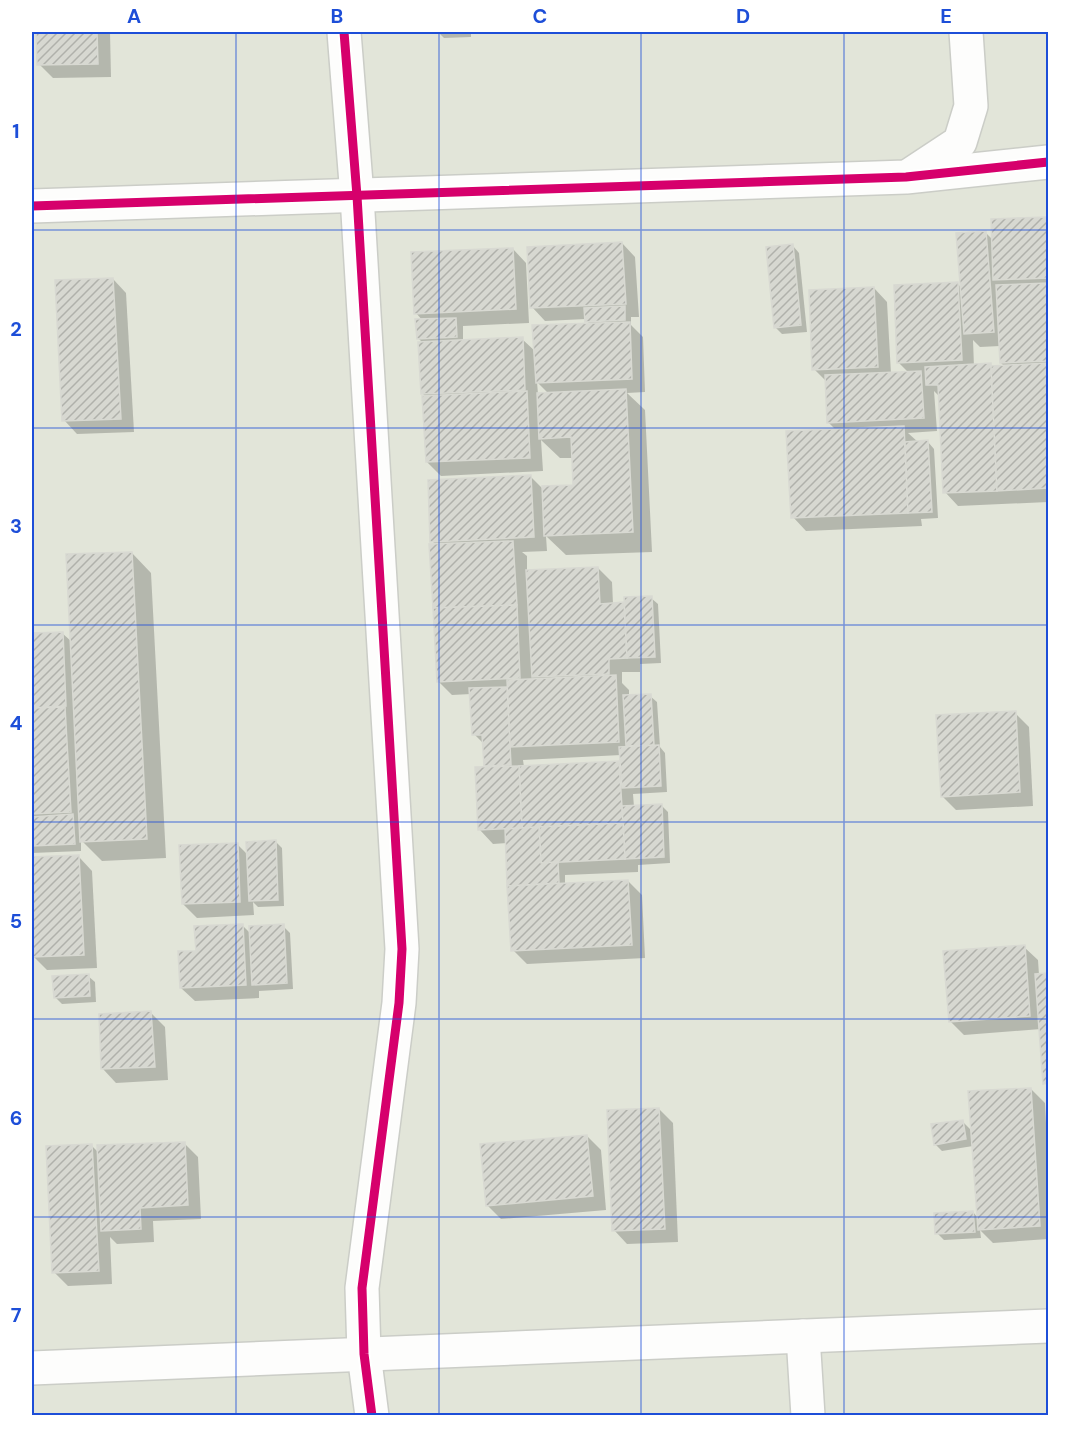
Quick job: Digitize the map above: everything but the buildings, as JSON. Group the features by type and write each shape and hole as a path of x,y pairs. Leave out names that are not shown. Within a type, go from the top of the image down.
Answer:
{"street":[{"path":"344,32 357,196 402,950 399,1004 362,1288 364,1354 372,1416"},
{"path":"906,177 960,142 971,106 966,32"},
{"path":"32,206 906,177 1048,162"},
{"path":"32,1368 1048,1326"},
{"path":"803,1336 808,1416"}],"shaded area":[{"path":"32,32 1048,32 1048,1415 32,1415"}],"cycle path":[{"path":"344,32 357,196 402,949 399,1003 362,1288 364,1354 372,1416"},
{"path":"32,206 906,177 1048,162"}]}
